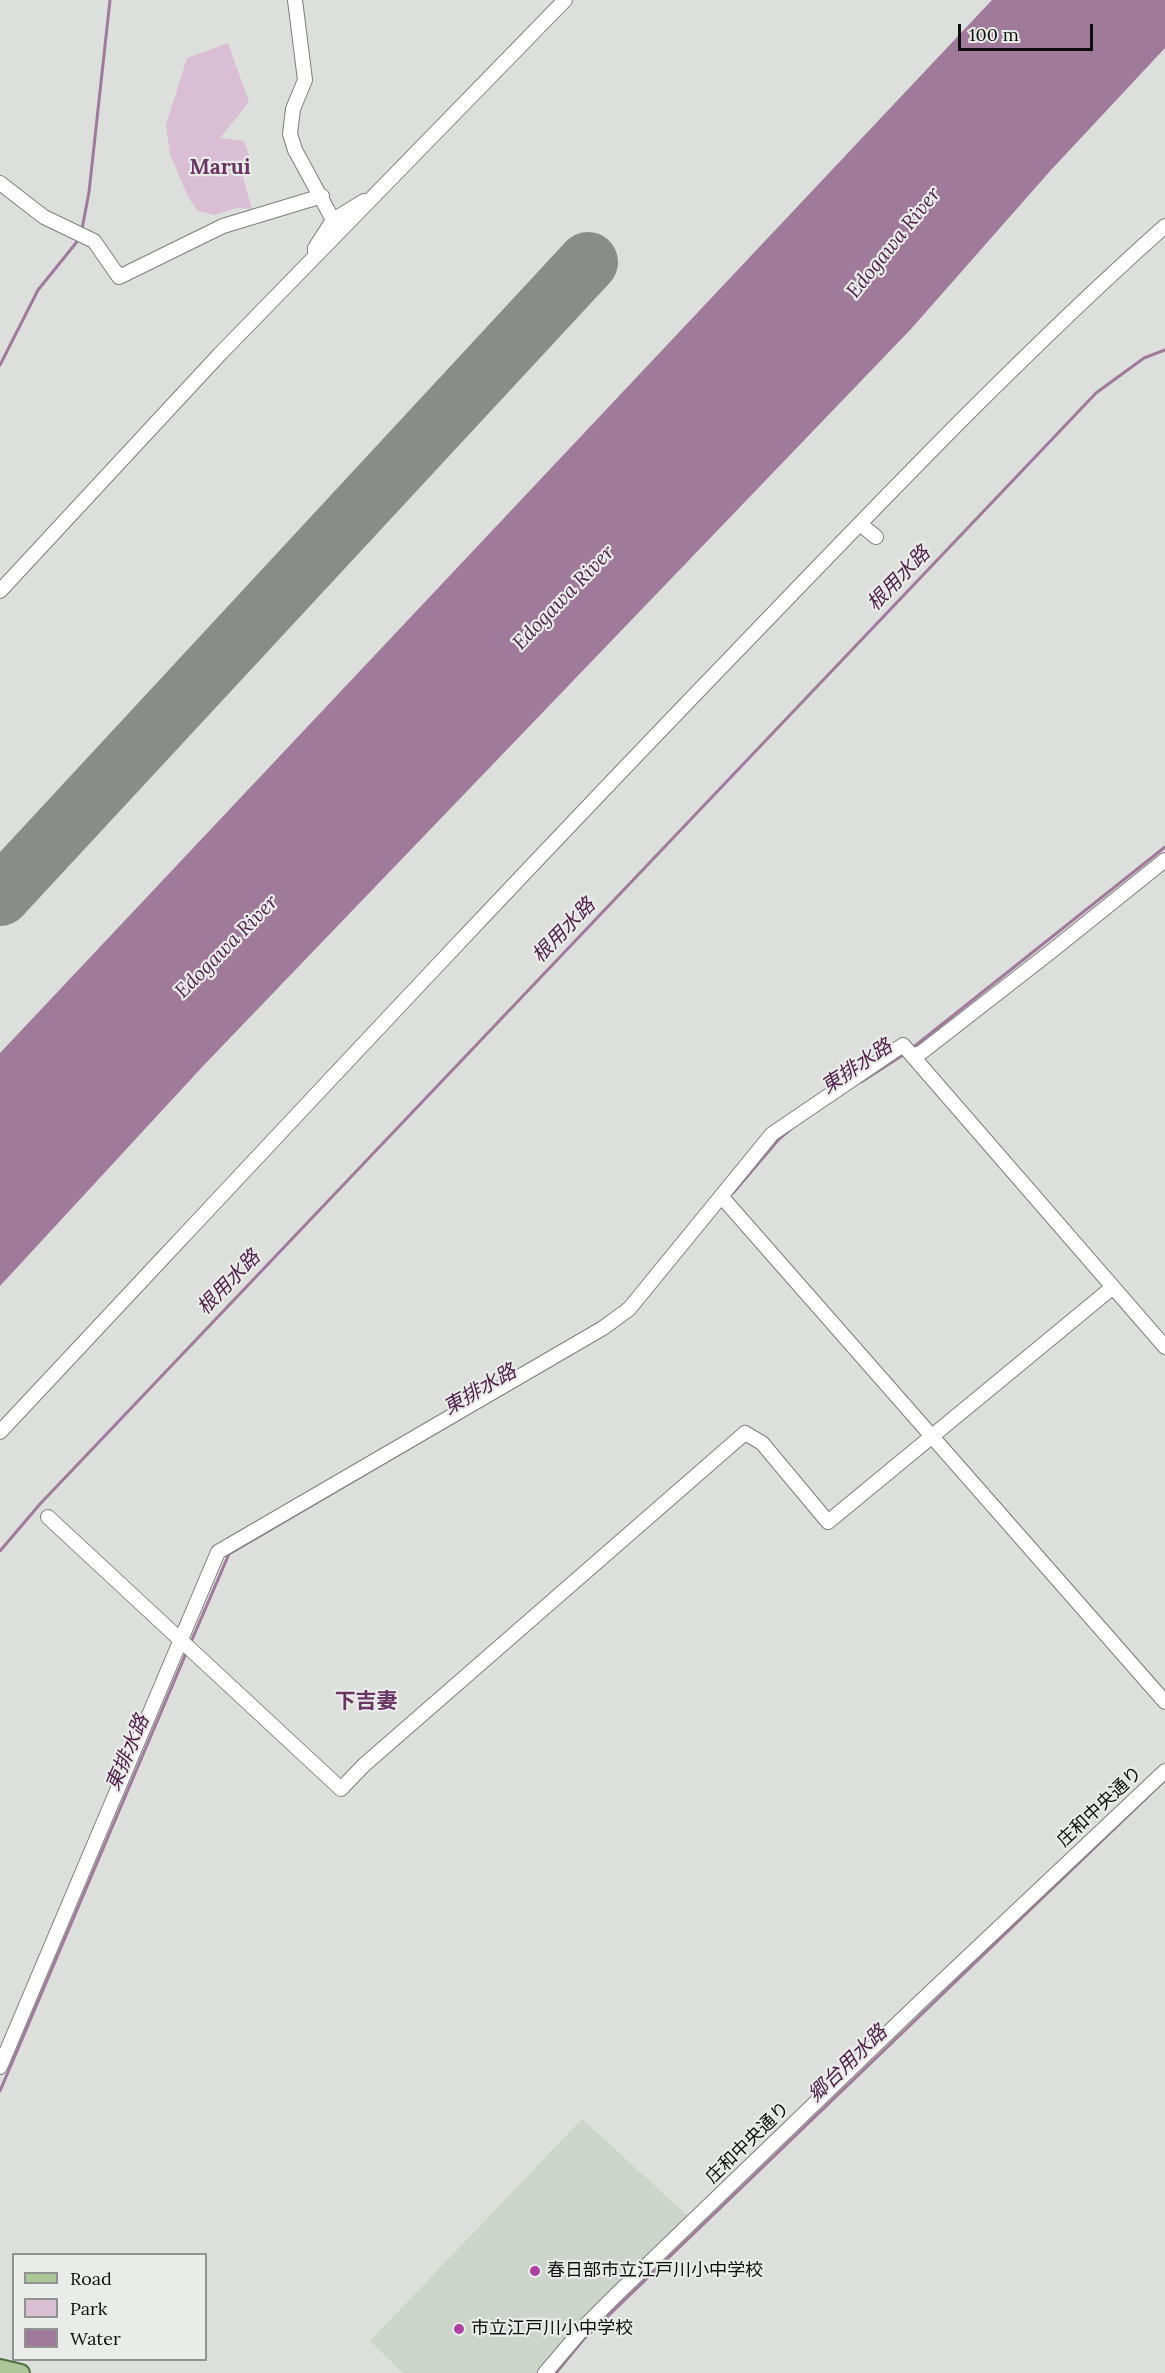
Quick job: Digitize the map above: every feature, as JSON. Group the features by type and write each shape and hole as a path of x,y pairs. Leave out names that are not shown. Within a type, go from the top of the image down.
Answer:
{"main road":[{"path":"0,2368 21,2373"}],"street":[{"path":"295,0 305,80 293,109 290,134 333,220"},
{"path":"0,591 219,355 374,198 559,2"},
{"path":"0,183 44,217 94,241 119,278 222,226 322,196"},
{"path":"315,258 315,248 333,220 359,203 374,198"},
{"path":"0,1432 617,774 860,524 1075,309 1165,226"},
{"path":"860,524 876,537"},
{"path":"910,1052 922,1052 1165,860"},
{"path":"0,2067 182,1642 218,1552 612,1322 629,1309 761,1146 781,1126 903,1045 1165,1347"},
{"path":"721,1196 1165,1702"},
{"path":"48,1517 341,1789 364,1765 745,1433 762,1443 828,1522 1113,1287"},
{"name":"庄和中央通り","path":"544,2373 594,2317 920,2002 1165,1771"}],"shaded area":[{"name":"春日部市立江戸川小中学校","path":"582,2119 689,2217 578,2324 538,2373 403,2373 370,2341"}],"green space":[{"path":"228,43 249,102 220,138 244,141 251,162 243,178 252,209 237,208 214,215 198,211 188,197 170,154 166,125 187,58"}],"water":[{"name":"Edogawa River","path":"992,0 1165,0 1165,48 1051,170 911,329 204,1065 0,1286 0,1053"}],"waterway":[{"path":"82,229 89,192 110,0"},
{"path":"0,365 38,290 80,238"},
{"name":"根用水路","path":"0,1551 40,1504 1096,393 1144,358 1165,350"},
{"name":"東排水路","path":"911,1049 1165,847"},
{"name":"東排水路","path":"861,1082 906,1053"},
{"name":"東排水路","path":"733,1193 779,1139 791,1129"},
{"name":"東排水路","path":"191,1642 229,1554 614,1328"},
{"name":"東排水路","path":"0,2091 187,1651"},
{"name":"郷台用水路","path":"556,2373 583,2340 1165,1780"}],"runway":[{"path":"0,896 588,262"}],"place":[{"name":"春日部市立江戸川小中学校","path":"535,2271"},
{"name":"市立江戸川小中学校","path":"459,2329"}],"district":[{"name":"Marui","path":"220,168"},
{"name":"下吉妻","path":"366,1702"}]}
